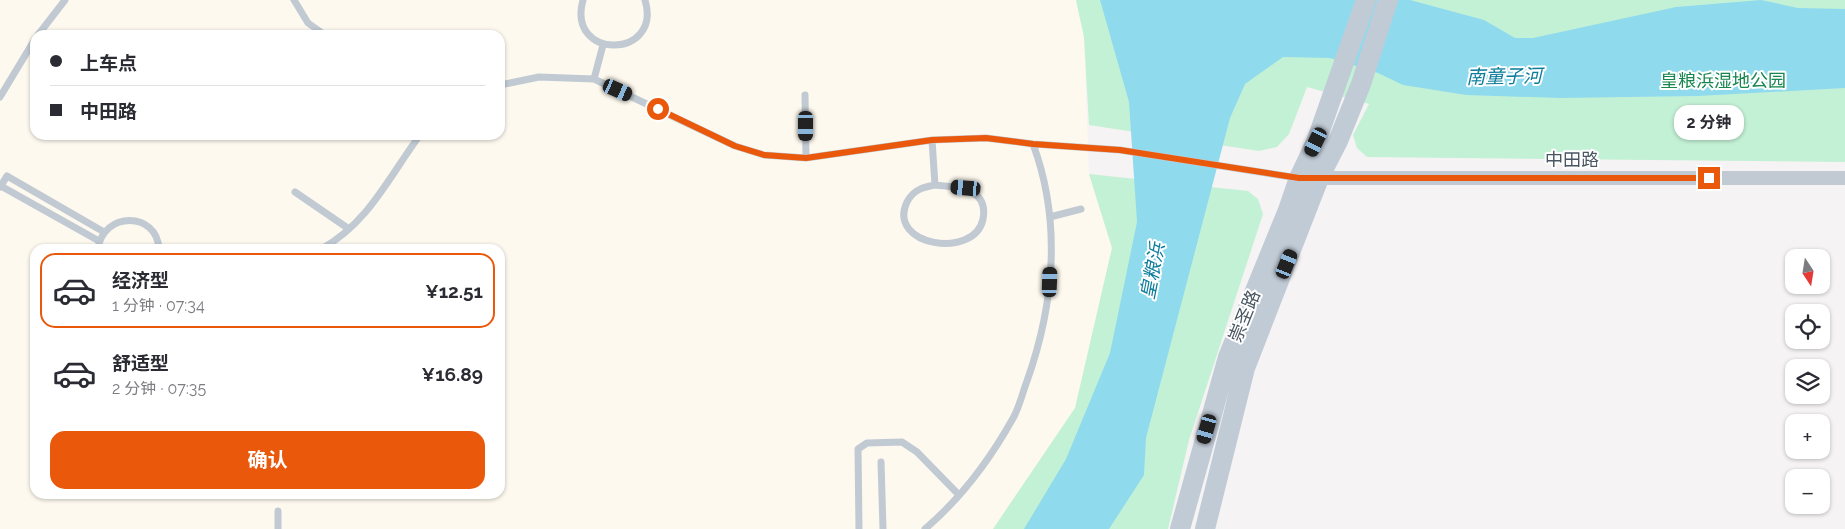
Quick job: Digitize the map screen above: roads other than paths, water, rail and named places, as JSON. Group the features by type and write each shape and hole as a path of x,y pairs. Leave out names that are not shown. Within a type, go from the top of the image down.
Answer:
{"main road":[{"name":"崇圣路","path":"1180,529 1228,357 1288,210 1299,178 1316,142 1366,0"},
{"name":"崇圣路","path":"1205,529 1245,368 1319,178 1338,141 1361,84 1388,0"}],"street":[{"name":"中田路","path":"1299,178 1845,178"}],"lane":[{"path":"42,30 64,0"},
{"path":"294,0 308,23 318,30"},
{"path":"583,0 580,11 581,22 586,32 603,45 614,46 626,44 635,39 643,30 647,20 645,0"},
{"path":"594,79 603,45"},
{"path":"0,97 30,47"},
{"path":"505,84 539,77 594,79 735,146 764,155 806,158 932,140 986,138 1033,144 1120,150 1299,178"},
{"path":"806,95 806,158"},
{"path":"328,244 349,229 372,206 417,140"},
{"path":"932,140 935,186"},
{"path":"925,529 943,513 981,469 1013,419 1038,350 1050,298 1050,217 1040,163 1033,144"},
{"path":"96,244 0,187 7,176 104,232"},
{"path":"926,186 935,186 966,188 979,200 983,217 976,233 969,239 960,242 929,242 920,239 907,225 905,206 910,197 926,186"},
{"path":"295,192 349,229"},
{"path":"1050,217 1080,209"},
{"path":"98,244 104,232 120,221 141,222 150,228 156,236 158,244"},
{"path":"859,529 858,449 867,443 902,442 917,452 959,495"},
{"path":"881,462 883,529"},
{"path":"278,511 278,529"}],"water":[{"path":"1100,0 1410,0 1484,20 1515,38 1533,38 1676,7 1761,0 1798,8 1845,9 1845,88 1698,96 1560,98 1466,95 1403,85 1378,73 1330,58 1283,57 1245,84 1230,118 1146,438 1144,475 1109,529 1024,529 1066,459 1110,353 1137,222 1129,102"}],"water label":[{"name":"南童子河","path":"1504,76"},
{"name":"皇粮浜","path":"1152,271"}],"park label":[{"name":"皇粮浜湿地公园","path":"1723,80"}]}
